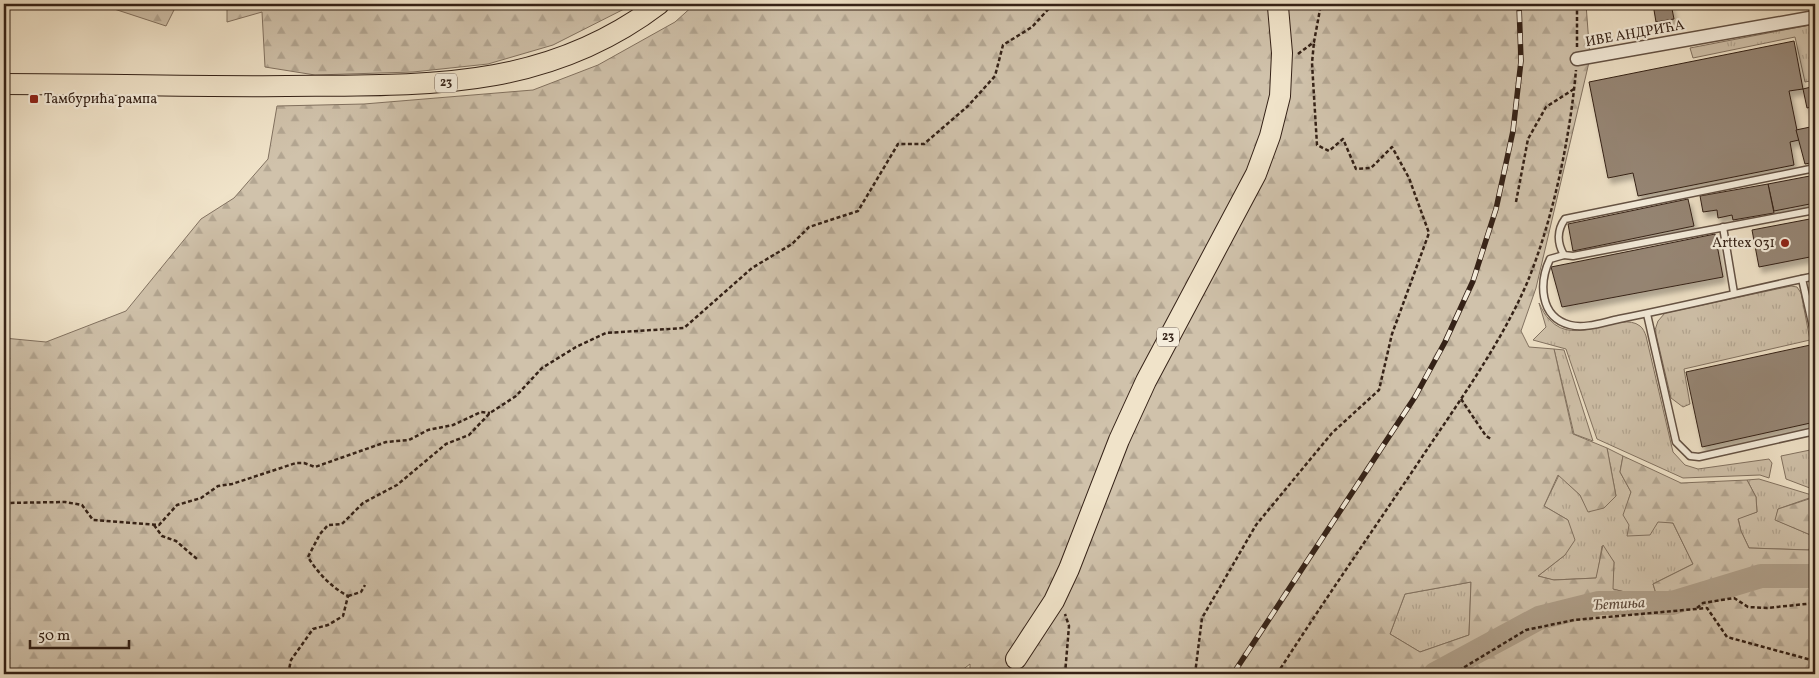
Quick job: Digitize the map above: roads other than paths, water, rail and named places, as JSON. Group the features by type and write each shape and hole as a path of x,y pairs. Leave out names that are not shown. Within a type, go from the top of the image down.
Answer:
{"main road":[{"name":"23","path":"4,84 406,85 465,81 528,68 572,54 614,34 660,4"},
{"name":"23","path":"1016,659 1059,590 1146,381 1256,174 1276,116 1282,64 1278,7"}],"street":[{"name":"ИВЕ АНДРИЋА","path":"1577,59 1815,17"}],"lane":[{"path":"1564,255 1558,246 1559,226 1565,219 1815,168"},
{"path":"1815,210 1550,259 1543,274 1543,292 1547,308 1559,320 1570,325 1582,326 1647,314 1815,276"},
{"path":"1723,228 1734,293"},
{"path":"1802,279 1815,336"},
{"path":"1647,314 1676,442 1690,456 1699,457 1815,431"}],"waterway":[{"name":"Ђетиња","path":"1435,674 1539,618 1599,603 1672,603 1761,576 1815,576"}],"tunnel":[{"path":"999,674 1016,659"}],"railway":[{"path":"1233,674 1415,397 1445,342 1473,281 1496,209 1513,131 1521,61 1519,4"}],"place":[{"name":"Тамбурића рампа","path":"34,99"},
{"name":"Arttex 031","path":"1785,243"}]}
